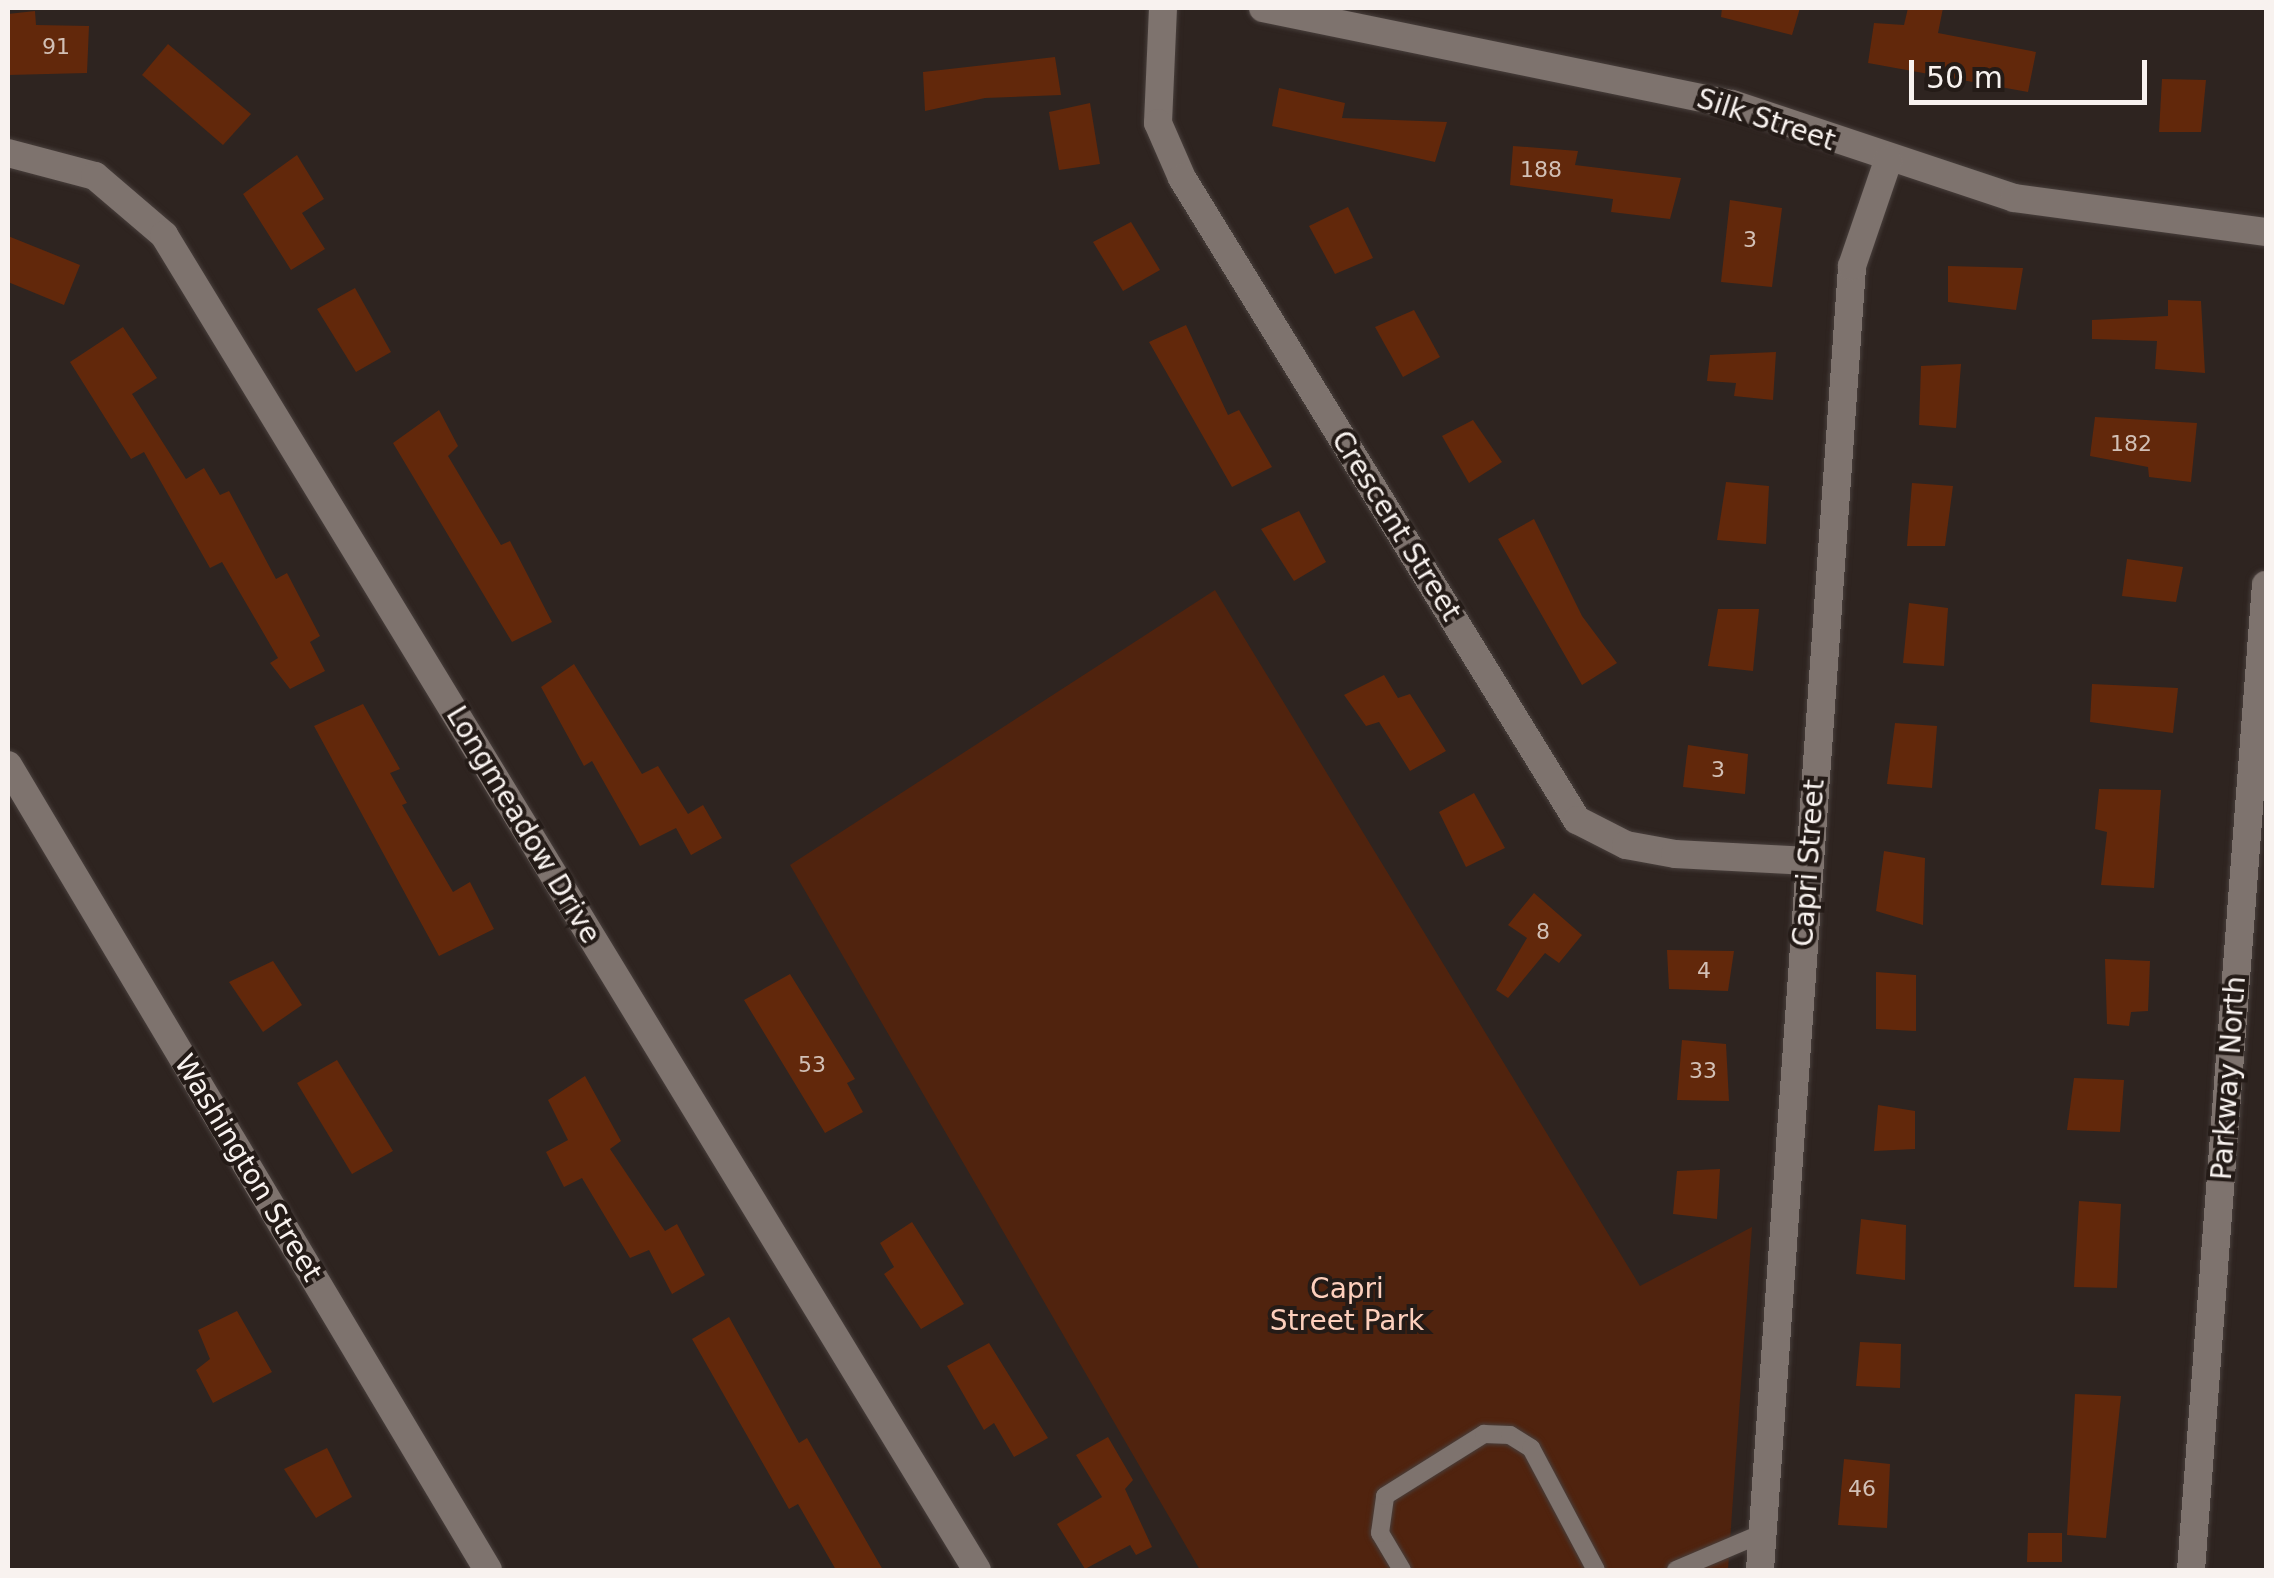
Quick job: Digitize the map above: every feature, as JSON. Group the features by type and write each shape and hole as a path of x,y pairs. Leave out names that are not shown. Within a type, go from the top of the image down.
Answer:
{"street":[{"name":"Crescent Street","path":"1163,8 1158,123 1182,178 1577,820 1626,846 1674,854 1809,861"},
{"name":"Silk Street","path":"1263,8 1732,104 1888,161 2014,198 2266,232"},
{"name":"Longmeadow Drive","path":"8,154 96,176 164,235 977,1570"},
{"name":"Capri Street","path":"1760,1570 1852,266 1888,161"},
{"name":"Parkway North","path":"2191,1570 2266,585"},
{"name":"Washington Street","path":"8,765 488,1570"}],"lane":[{"path":"1402,1570 1380,1533 1385,1496 1484,1434 1510,1435 1531,1448 1596,1570"},
{"path":"1676,1570 1762,1533"}],"green space":[{"name":"Capri Street Park","path":"1215,590 1640,1286 1752,1227 1728,1570 1200,1570 790,865"}],"building":[{"path":"1722,8 1800,8 1792,35 1721,17"},
{"path":"1908,8 1943,8 1938,33 2036,52 2028,92 1868,63 1874,23 1904,25"},
{"path":"35,11 36,25 89,26 87,73 8,75 8,14"},
{"path":"168,44 251,114 223,145 142,75"},
{"path":"1055,57 1061,95 985,98 925,111 923,72"},
{"path":"2162,79 2206,80 2201,132 2159,132"},
{"path":"1279,88 1345,103 1342,118 1447,122 1435,162 1272,126"},
{"path":"1090,103 1100,164 1059,170 1049,112"},
{"path":"1513,146 1578,151 1575,165 1681,178 1670,219 1611,212 1613,199 1510,185"},
{"path":"297,155 324,199 302,213 325,249 291,270 243,194"},
{"path":"1730,200 1782,208 1772,287 1721,282"},
{"path":"1348,207 1373,258 1335,274 1309,226"},
{"path":"1131,222 1160,270 1123,291 1093,242"},
{"path":"8,236 80,265 64,305 8,282"},
{"path":"1948,266 2023,268 2016,310 1948,302"},
{"path":"355,288 391,352 356,372 317,309"},
{"path":"2168,300 2201,301 2205,373 2155,369 2157,341 2092,339 2092,320 2168,316"},
{"path":"1414,310 1440,357 1403,377 1375,327"},
{"path":"1186,325 1228,415 1239,410 1272,467 1232,487 1149,342"},
{"path":"123,327 157,378 132,394 186,479 204,468 220,495 229,491 276,579 287,573 320,636 310,642 325,671 290,689 270,663 278,658 222,562 210,568 144,452 131,459 70,362"},
{"path":"1776,352 1773,400 1734,396 1736,383 1707,381 1710,355"},
{"path":"1961,364 1956,428 1919,425 1921,366"},
{"path":"439,410 458,446 448,456 501,545 510,541 552,622 512,642 393,443"},
{"path":"2095,417 2197,423 2191,482 2149,477 2148,467 2090,456"},
{"path":"1473,420 1502,462 1469,483 1442,436"},
{"path":"1726,482 1769,486 1766,544 1717,540"},
{"path":"1912,483 1953,486 1945,546 1907,546"},
{"path":"1299,511 1326,562 1294,581 1261,529"},
{"path":"1534,519 1582,616 1617,663 1582,685 1498,539"},
{"path":"2127,559 2183,567 2176,602 2122,596"},
{"path":"1909,603 1948,608 1944,666 1903,663"},
{"path":"1718,609 1759,609 1753,671 1708,666"},
{"path":"574,664 642,774 658,766 688,814 703,805 722,838 691,855 676,828 640,846 592,761 584,766 541,687"},
{"path":"1384,675 1398,698 1410,694 1446,751 1410,771 1379,722 1366,726 1344,695"},
{"path":"2092,684 2178,688 2173,733 2090,722"},
{"path":"363,704 400,769 390,773 407,803 402,805 453,892 470,882 494,929 439,956 314,726"},
{"path":"1895,723 1937,726 1932,788 1887,784"},
{"path":"1688,745 1748,754 1745,794 1683,787"},
{"path":"2099,789 2161,790 2154,888 2101,885 2107,832 2095,829"},
{"path":"1474,793 1505,848 1466,867 1439,812"},
{"path":"1884,851 1925,858 1923,925 1876,911"},
{"path":"1534,893 1582,935 1559,963 1545,953 1508,998 1496,990 1527,938 1508,925"},
{"path":"1667,950 1734,951 1728,991 1669,989"},
{"path":"2105,959 2150,961 2148,1011 2131,1012 2129,1026 2107,1024"},
{"path":"273,961 302,1005 263,1032 229,982"},
{"path":"1876,972 1916,975 1916,1031 1876,1029"},
{"path":"790,974 855,1079 847,1083 863,1112 825,1133 744,1000"},
{"path":"1682,1040 1726,1044 1729,1101 1677,1100"},
{"path":"337,1060 393,1151 352,1174 297,1083"},
{"path":"585,1076 621,1141 610,1149 665,1231 677,1224 705,1275 672,1294 649,1250 630,1258 582,1178 564,1187 546,1152 568,1140 548,1100"},
{"path":"2074,1078 2124,1080 2120,1132 2067,1130"},
{"path":"1878,1105 1915,1111 1915,1149 1874,1151"},
{"path":"1720,1169 1717,1219 1673,1214 1677,1171"},
{"path":"2079,1201 2121,1204 2117,1288 2074,1287"},
{"path":"1861,1219 1906,1225 1905,1280 1856,1274"},
{"path":"912,1222 964,1304 921,1329 884,1274 894,1267 880,1243"},
{"path":"237,1311 272,1372 213,1403 196,1370 210,1359 198,1330"},
{"path":"729,1317 799,1443 807,1438 883,1570 836,1570 798,1504 789,1509 692,1339"},
{"path":"1860,1342 1901,1344 1900,1388 1856,1386"},
{"path":"989,1343 1048,1438 1014,1457 994,1423 984,1430 947,1366"},
{"path":"2075,1394 2121,1396 2106,1538 2067,1535"},
{"path":"1108,1437 1133,1480 1125,1489 1152,1547 1136,1555 1130,1545 1085,1569 1057,1524 1102,1497 1076,1455"},
{"path":"327,1448 352,1497 316,1518 284,1469"},
{"path":"1844,1459 1890,1464 1887,1528 1838,1525"},
{"path":"2028,1533 2062,1533 2062,1562 2027,1562"}]}
